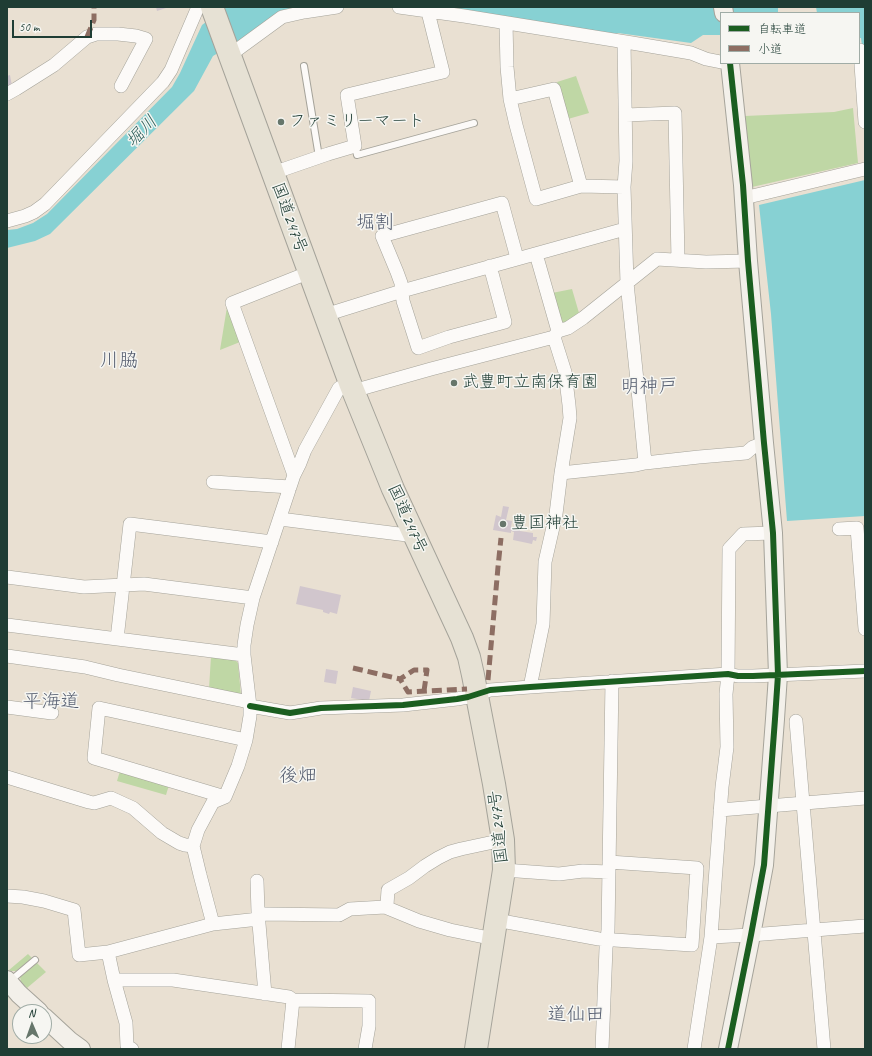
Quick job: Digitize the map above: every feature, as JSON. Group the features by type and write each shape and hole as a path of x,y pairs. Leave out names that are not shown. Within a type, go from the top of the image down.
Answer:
{"highway":[{"name":"国道247号","path":"212,7 352,387 393,489 462,638 470,663 494,784 503,840 504,870 476,1049"}],"street":[{"path":"7,221 34,212 45,204 163,82 170,70 198,7"},
{"path":"229,52 282,17 337,7"},
{"path":"399,7 543,28 691,53 706,59 720,62"},
{"path":"273,173 355,146 347,94 443,72 428,12"},
{"path":"506,23 507,67 510,99 536,199 580,186 624,187"},
{"path":"7,94 54,65 87,37 96,34 118,34 146,39 121,86"},
{"path":"624,42 626,115 626,161 624,187 627,283 645,463"},
{"path":"860,50 865,122"},
{"path":"728,1049 764,865 778,675 773,533 748,261 744,198 730,64"},
{"path":"510,99 554,89 580,186"},
{"path":"626,115 675,113 678,260"},
{"path":"744,198 865,169"},
{"path":"490,266 505,322 449,337 418,348 403,301 397,272 382,236 502,203 517,258"},
{"path":"325,315 517,258 625,229"},
{"path":"530,687 543,624 545,562 556,514 570,418 564,372 536,254"},
{"path":"213,924 194,846 198,830 213,802 225,797 238,766 246,740 250,716 250,704 244,655 247,625 253,598 292,481 305,450 338,388 352,387 431,369 556,334 573,325 657,259 706,262 748,261"},
{"path":"292,481 232,303 310,272"},
{"path":"561,473 636,465 699,456 746,453 753,447 764,443"},
{"path":"213,482 292,481"},
{"path":"280,519 415,536"},
{"path":"117,638 130,524 272,542"},
{"path":"839,529 857,528 865,629"},
{"path":"694,1049 712,937 720,810 727,747 726,694 728,674 729,549 742,534 773,533"},
{"path":"7,577 84,587 144,584 253,598"},
{"path":"7,626 117,638 244,655"},
{"path":"7,656 85,667 290,713 322,708 403,705 457,699 490,690 612,681 728,674 738,676 865,671"},
{"path":"602,1049 609,867 612,681"},
{"path":"7,707 52,713"},
{"path":"225,797 94,758 99,708 246,740"},
{"path":"796,721 824,1049"},
{"path":"7,777 88,802 111,798 133,808 162,833 179,843 194,846"},
{"path":"720,810 865,798"},
{"path":"385,907 387,905 388,890 409,878 438,858 461,848 503,840"},
{"path":"7,896 44,901 74,910 79,955 108,952 213,924 259,917 265,914 339,915 350,909 385,907 419,921 450,930 495,930 692,945 697,868 609,867 559,874 504,870"},
{"path":"257,881 265,994"},
{"path":"712,937 865,926"},
{"path":"108,952 126,1023 127,1046 132,1049"},
{"path":"114,980 173,980 289,997 294,1000 369,1001 370,1026 365,1049"},
{"path":"8,981 30,1004"},
{"path":"288,1049 294,1000"},
{"path":"52,1026 70,1046"}],"lane":[{"path":"304,66 318,157"},
{"path":"355,146 356,155 474,123"},
{"path":"8,981 35,960"}],"green space":[{"path":"576,76 589,113 568,119 557,82"},
{"path":"853,108 858,163 752,187 745,116 834,112"},
{"path":"572,289 579,313 567,322 562,322 552,293"},
{"path":"227,307 240,342 220,350"},
{"path":"211,656 234,659 238,663 241,696 209,689"},
{"path":"120,771 169,785 166,795 117,781"},
{"path":"28,954 32,958 16,971 9,970"},
{"path":"37,963 46,972 27,988 21,982 20,977"}],"water":[{"name":"堀川","path":"226,7 314,7 286,12 213,56 194,91 50,234 35,241 7,248 7,230 17,229 33,223 47,214 172,87 202,25"},
{"path":"439,7 796,7 778,8 778,12 720,12 720,35 703,35 691,43 618,33 614,35"},
{"path":"816,7 865,7 865,46 862,46 860,38 860,12 817,12"},
{"path":"865,180 865,516 787,521 771,314 759,205"}],"building":[{"path":"156,7 169,7 157,11"},
{"path":"10,75 12,86 7,87 7,76"},
{"name":"豊国神社","path":"503,506 509,507 506,520 512,521 511,527 520,529 520,531 533,533 533,537 537,537 536,541 533,540 532,544 513,540 514,532 511,531 511,533 493,530 496,515 501,517"},
{"path":"300,586 341,595 337,614 330,612 329,614 323,612 323,610 296,604"},
{"path":"326,669 338,671 336,684 324,682"},
{"path":"353,687 371,691 369,701 351,698"}],"marked path":[{"path":"87,37 94,20 94,7"},
{"path":"488,680 501,538"},
{"path":"353,668 400,679"},
{"path":"424,691 427,670 414,670 400,679 408,692 467,689"}],"cycle path":[{"path":"728,1049 764,865 778,675 773,533 748,261 743,185 730,64"},
{"path":"250,706 290,713 321,708 403,705 457,699 490,690 530,687 728,674 753,676 865,671"}],"place":[{"name":"ファミリーマート","path":"281,122"},
{"name":"武豊町立南保育園","path":"454,383"},
{"name":"豊国神社","path":"503,524"}],"district":[{"name":"堀割","path":"375,223"},
{"name":"川脇","path":"119,361"},
{"name":"明神戸","path":"649,387"},
{"name":"平海道","path":"51,702"},
{"name":"後畑","path":"298,776"},
{"name":"道仙田","path":"576,1015"}]}
